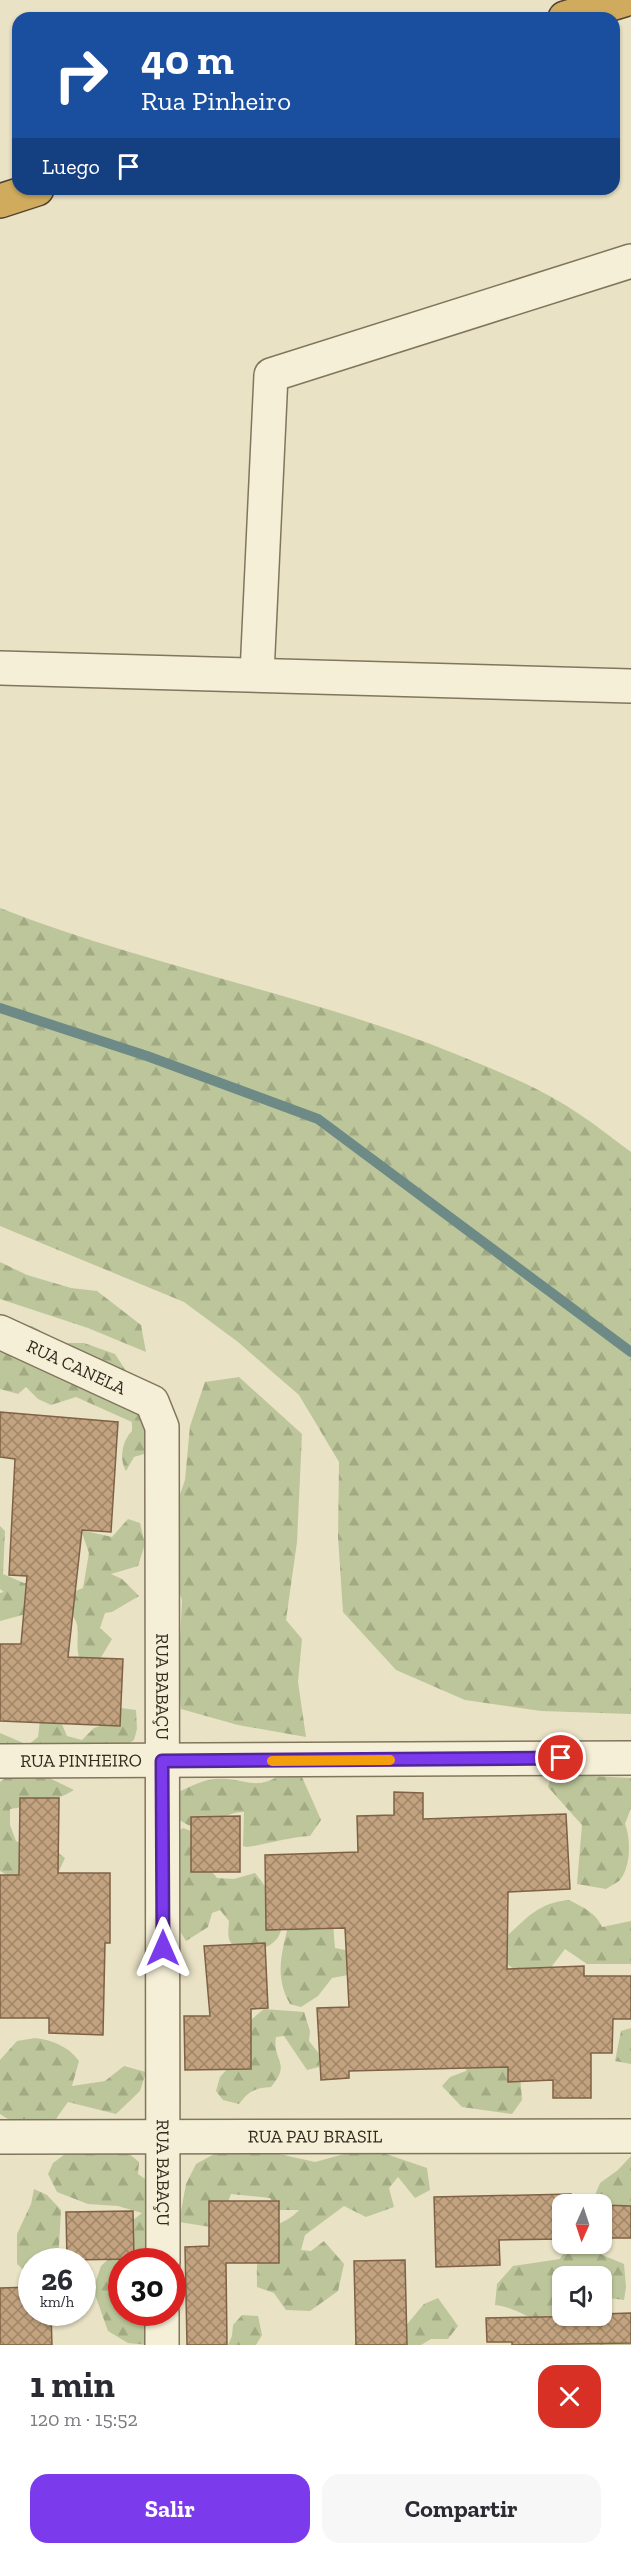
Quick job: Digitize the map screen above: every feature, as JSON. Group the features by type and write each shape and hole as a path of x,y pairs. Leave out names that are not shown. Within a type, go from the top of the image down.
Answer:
{"highway":[{"path":"585,12 624,0"},
{"path":"0,201 18,195"}],"street":[{"path":"257,674 272,375 631,261"},
{"path":"0,668 631,686"},
{"name":"RUA CANELA","path":"0,1332 152,1402"},
{"name":"RUA BABAÇU","path":"152,1402 162,1427 163,2248"},
{"name":"RUA PINHEIRO","path":"0,1761 631,1758"},
{"name":"RUA PAU BRASIL","path":"0,2137 631,2136"},
{"path":"162,2326 162,2345"}],"green space":[{"path":"0,908 114,947 345,1015 458,1055 548,1095 631,1152 631,1714 541,1711 465,1700 396,1670 343,1612 338,1537 339,1462 299,1395 238,1342 184,1302 0,1226"},
{"path":"0,1262 27,1275 71,1288 97,1291 141,1325 146,1352 88,1328 0,1299"},
{"path":"16,1325 32,1326 61,1343 84,1343 115,1354 128,1374 160,1393 147,1453 134,1457 126,1471 123,1450 132,1431 132,1422 76,1397 51,1405 38,1399 26,1387 18,1394 0,1389 0,1346"},
{"path":"239,1377 302,1434 297,1542 286,1620 302,1639 298,1682 306,1737 238,1725 181,1709 178,1682 170,1660 180,1638 182,1600 169,1564 172,1517 185,1480 190,1426 205,1382"},
{"path":"128,1519 140,1523 145,1544 138,1566 111,1574 122,1579 139,1596 112,1612 105,1613 100,1628 112,1639 100,1659 82,1663 78,1648 78,1628 73,1616 66,1612 65,1595 83,1588 89,1553 81,1530 112,1537"},
{"path":"0,1526 5,1531 3,1574 24,1583 37,1584 30,1613 0,1621 0,1593 4,1592 0,1589"},
{"path":"114,1707 136,1710 137,1729 134,1740 120,1749 0,1749 0,1733 28,1745 38,1737 40,1720 61,1722 67,1736 82,1740 94,1728 103,1725"},
{"path":"19,1768 35,1771 74,1790 43,1803 10,1809 10,1825 16,1841 31,1848 53,1849 65,1858 52,1886 24,1884 0,1871 0,1782"},
{"path":"282,1774 302,1777 321,1820 310,1836 247,1847 243,1846 244,1812 230,1814 201,1827 194,1827 173,1816 174,1794 199,1783 225,1779 256,1783 272,1780"},
{"path":"552,1774 631,1778 631,1808 625,1824 629,1845 628,1861 619,1881 606,1889 577,1884 582,1825 548,1787"},
{"path":"183,1828 204,1836 205,1863 217,1878 234,1879 255,1873 261,1880 273,1898 281,1919 278,1937 270,1945 247,1952 236,1947 229,1938 229,1921 220,1910 212,1913 208,1927 186,1941 170,1915 170,1837"},
{"path":"569,1900 592,1914 602,1927 631,1921 631,1964 587,1964 565,1949 542,1979 526,1978 507,1964 508,1935 542,1907"},
{"path":"332,1913 335,1948 356,1952 348,1975 332,1978 318,1996 301,2007 290,2004 282,1984 281,1974 282,1954 289,1922"},
{"path":"264,2009 304,2012 310,2031 309,2041 320,2055 319,2067 307,2070 284,2036 276,2037 276,2052 281,2067 271,2087 253,2091 239,2104 223,2100 216,2091 220,2077 229,2067 246,2024"},
{"path":"631,2028 631,2064 615,2061 621,2031"},
{"path":"35,2038 59,2045 70,2051 79,2061 72,2086 105,2081 124,2066 146,2072 140,2091 116,2114 68,2102 50,2127 11,2121 0,2114 0,2060 17,2041"},
{"path":"467,2058 503,2065 520,2075 522,2100 512,2114 462,2107 442,2086 450,2077 466,2071"},
{"path":"229,2146 252,2148 315,2162 348,2153 386,2154 427,2168 430,2190 415,2198 398,2177 389,2188 394,2207 366,2217 344,2206 305,2235 301,2250 311,2251 324,2241 344,2264 338,2291 310,2311 286,2310 274,2293 257,2287 258,2253 268,2231 299,2210 279,2210 270,2198 231,2194 217,2228 179,2222 186,2184 196,2164"},
{"path":"72,2149 127,2152 139,2162 138,2174 155,2186 163,2240 145,2246 146,2248 120,2248 128,2224 142,2213 118,2206 88,2204 57,2192 48,2174 53,2163"},
{"path":"631,2156 631,2214 627,2224 612,2232 612,2194 596,2194 600,2183 618,2170"},
{"path":"34,2189 47,2195 61,2210 59,2248 18,2248 18,2265 17,2234 31,2204"},
{"path":"563,2254 600,2254 624,2264 626,2287 624,2300 612,2298 612,2266 552,2266 552,2326 612,2326 612,2323 631,2330 631,2345 557,2345 559,2337 537,2322 512,2309 495,2305 497,2284 513,2266 560,2259"},
{"path":"108,2259 108,2326 153,2326 148,2345 128,2343 108,2331 96,2297 96,2280 101,2266"},
{"path":"438,2298 458,2326 448,2339 431,2339 421,2345 354,2345 365,2326 403,2329 424,2304"},
{"path":"242,2315 258,2316 262,2335 256,2345 228,2345 233,2325"}],"building":[{"path":"0,1412 118,1422 111,1532 82,1530 68,1657 123,1659 120,1726 0,1721 0,1644 21,1644 27,1576 9,1575 15,1459 0,1457"},
{"path":"394,1792 423,1793 423,1819 566,1814 570,1889 508,1892 507,1969 584,1966 584,1976 631,1976 631,2019 613,2019 612,2053 591,2053 591,2098 553,2098 553,2080 508,2082 508,2067 349,2071 349,2078 321,2080 317,2008 349,2007 345,1928 266,1930 265,1855 358,1852 357,1816 394,1815"},
{"path":"20,1798 59,1798 58,1873 110,1873 110,1943 105,1943 103,2035 49,2033 49,2018 0,2018 0,1875 19,1875"},
{"path":"240,1816 240,1872 191,1872 191,1817"},
{"path":"265,1943 268,2008 251,2009 251,2069 185,2070 184,2016 210,2016 204,1946"},
{"path":"552,2194 552,2239 499,2240 500,2265 436,2267 434,2197"},
{"path":"209,2201 279,2201 279,2263 226,2263 227,2345 187,2345 185,2247 209,2246"},
{"path":"612,2205 631,2206 631,2238 612,2238"},
{"path":"133,2211 134,2248 108,2248 108,2259 96,2260 96,2248 67,2248 66,2212"},
{"path":"405,2260 407,2345 356,2345 354,2261"},
{"path":"18,2287 18,2326 51,2326 52,2345 0,2345 0,2288"},
{"path":"631,2313 631,2343 512,2345 512,2342 487,2342 486,2318 552,2317 552,2326 612,2326 612,2314"}],"waterway":[{"path":"0,1008 147,1056 318,1119 631,1352"}],"slow traffic":[{"path":"272,1761 390,1760"}],"route":[{"path":"163,1948 162,1761 561,1758"}]}
